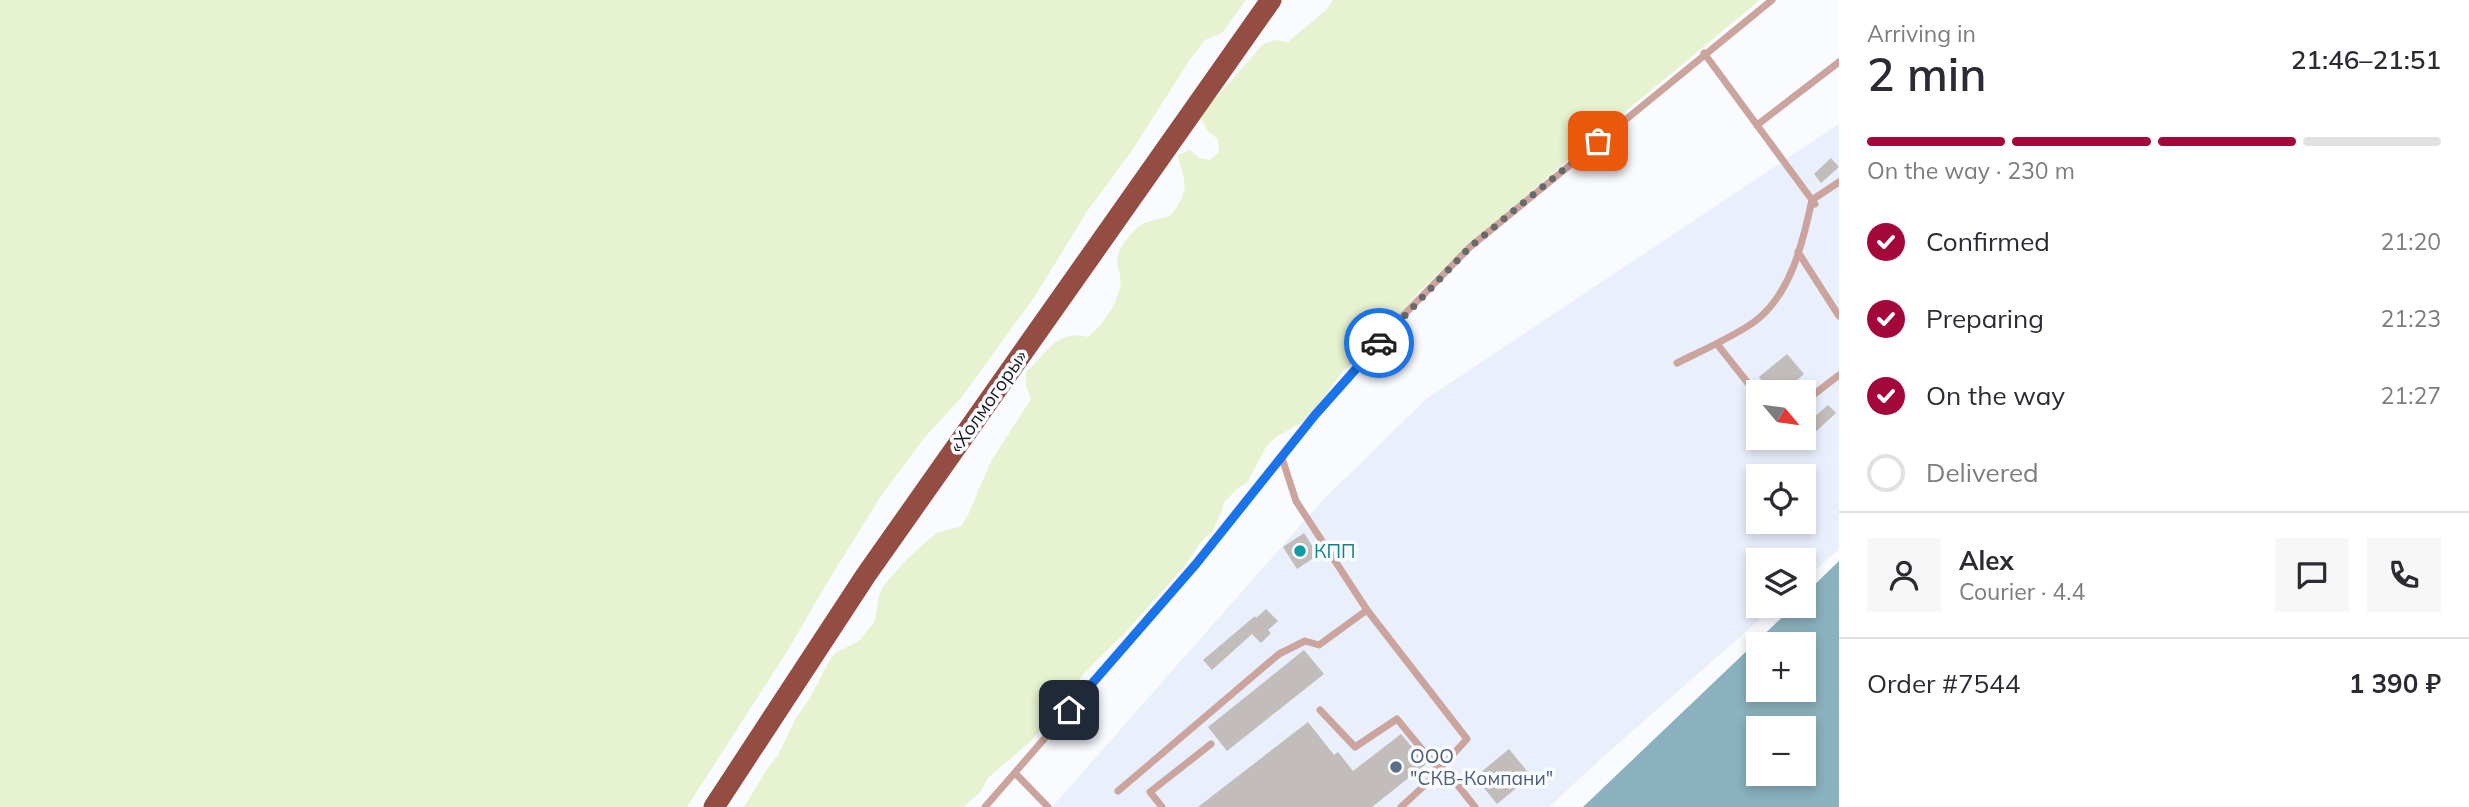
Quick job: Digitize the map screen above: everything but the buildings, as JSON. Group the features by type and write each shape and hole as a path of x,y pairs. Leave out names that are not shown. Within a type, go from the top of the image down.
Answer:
{"highway":[{"name":"«Холмогоры»","path":"714,807 866,575 1271,0"}],"lane":[{"path":"985,807 1196,564 1315,415 1393,326 1470,247 1772,0"},
{"path":"1704,53 1814,202"},
{"path":"1757,125 1839,62"},
{"path":"1677,363 1755,321 1783,290 1814,202 1839,182"},
{"path":"1798,252 1839,316"},
{"path":"1717,344 1746,381"},
{"path":"1816,393 1839,375"},
{"path":"1282,458 1296,501 1367,610 1467,739 1401,807"},
{"path":"1118,791 1279,654 1305,641 1320,645 1367,610"},
{"path":"1320,710 1355,747 1397,719 1438,770 1457,783 1475,807"},
{"path":"1162,807 1150,792 1211,744"},
{"path":"1015,773 1048,807"}],"shaded area":[{"path":"1839,124 1839,549 1816,569 1816,548 1746,548 1746,618 1761,618 1549,807 1052,807 1320,503 1426,399"}],"green space":[{"path":"0,0 1246,0 1222,33 1205,40 1189,61 1131,152 1088,210 1035,296 961,398 925,437 881,496 788,650 687,807 0,807"},
{"path":"1333,0 1760,0 1597,135 1450,262 1420,291 1366,353 1345,369 1305,421 1276,437 1266,447 1247,483 1224,502 1212,532 1200,543 1185,566 1124,634 1084,673 1030,742 988,778 981,791 964,807 744,807 778,755 796,718 835,653 859,641 875,621 879,595 884,585 906,560 937,533 961,526 991,461 1031,399 1026,386 1026,372 1052,345 1068,336 1088,337 1108,315 1120,287 1117,258 1122,246 1141,225 1171,215 1182,197 1184,181 1178,155 1190,150 1199,158 1210,160 1219,152 1218,139 1207,131 1201,118 1207,108 1263,44 1276,40 1288,42 1326,10"}],"water":[{"path":"1839,561 1839,807 1583,807 1746,652 1746,702 1816,702 1816,632 1767,632 1781,618 1816,618 1816,583"}],"way so far":[{"path":"1379,343 1470,247 1598,141"}],"place":[{"name":"КПП","path":"1300,551"},
{"name":"ООО \"СКВ-Компани\"","path":"1396,767"}],"route":[{"path":"1069,710 1196,564 1315,415 1379,343"}]}
